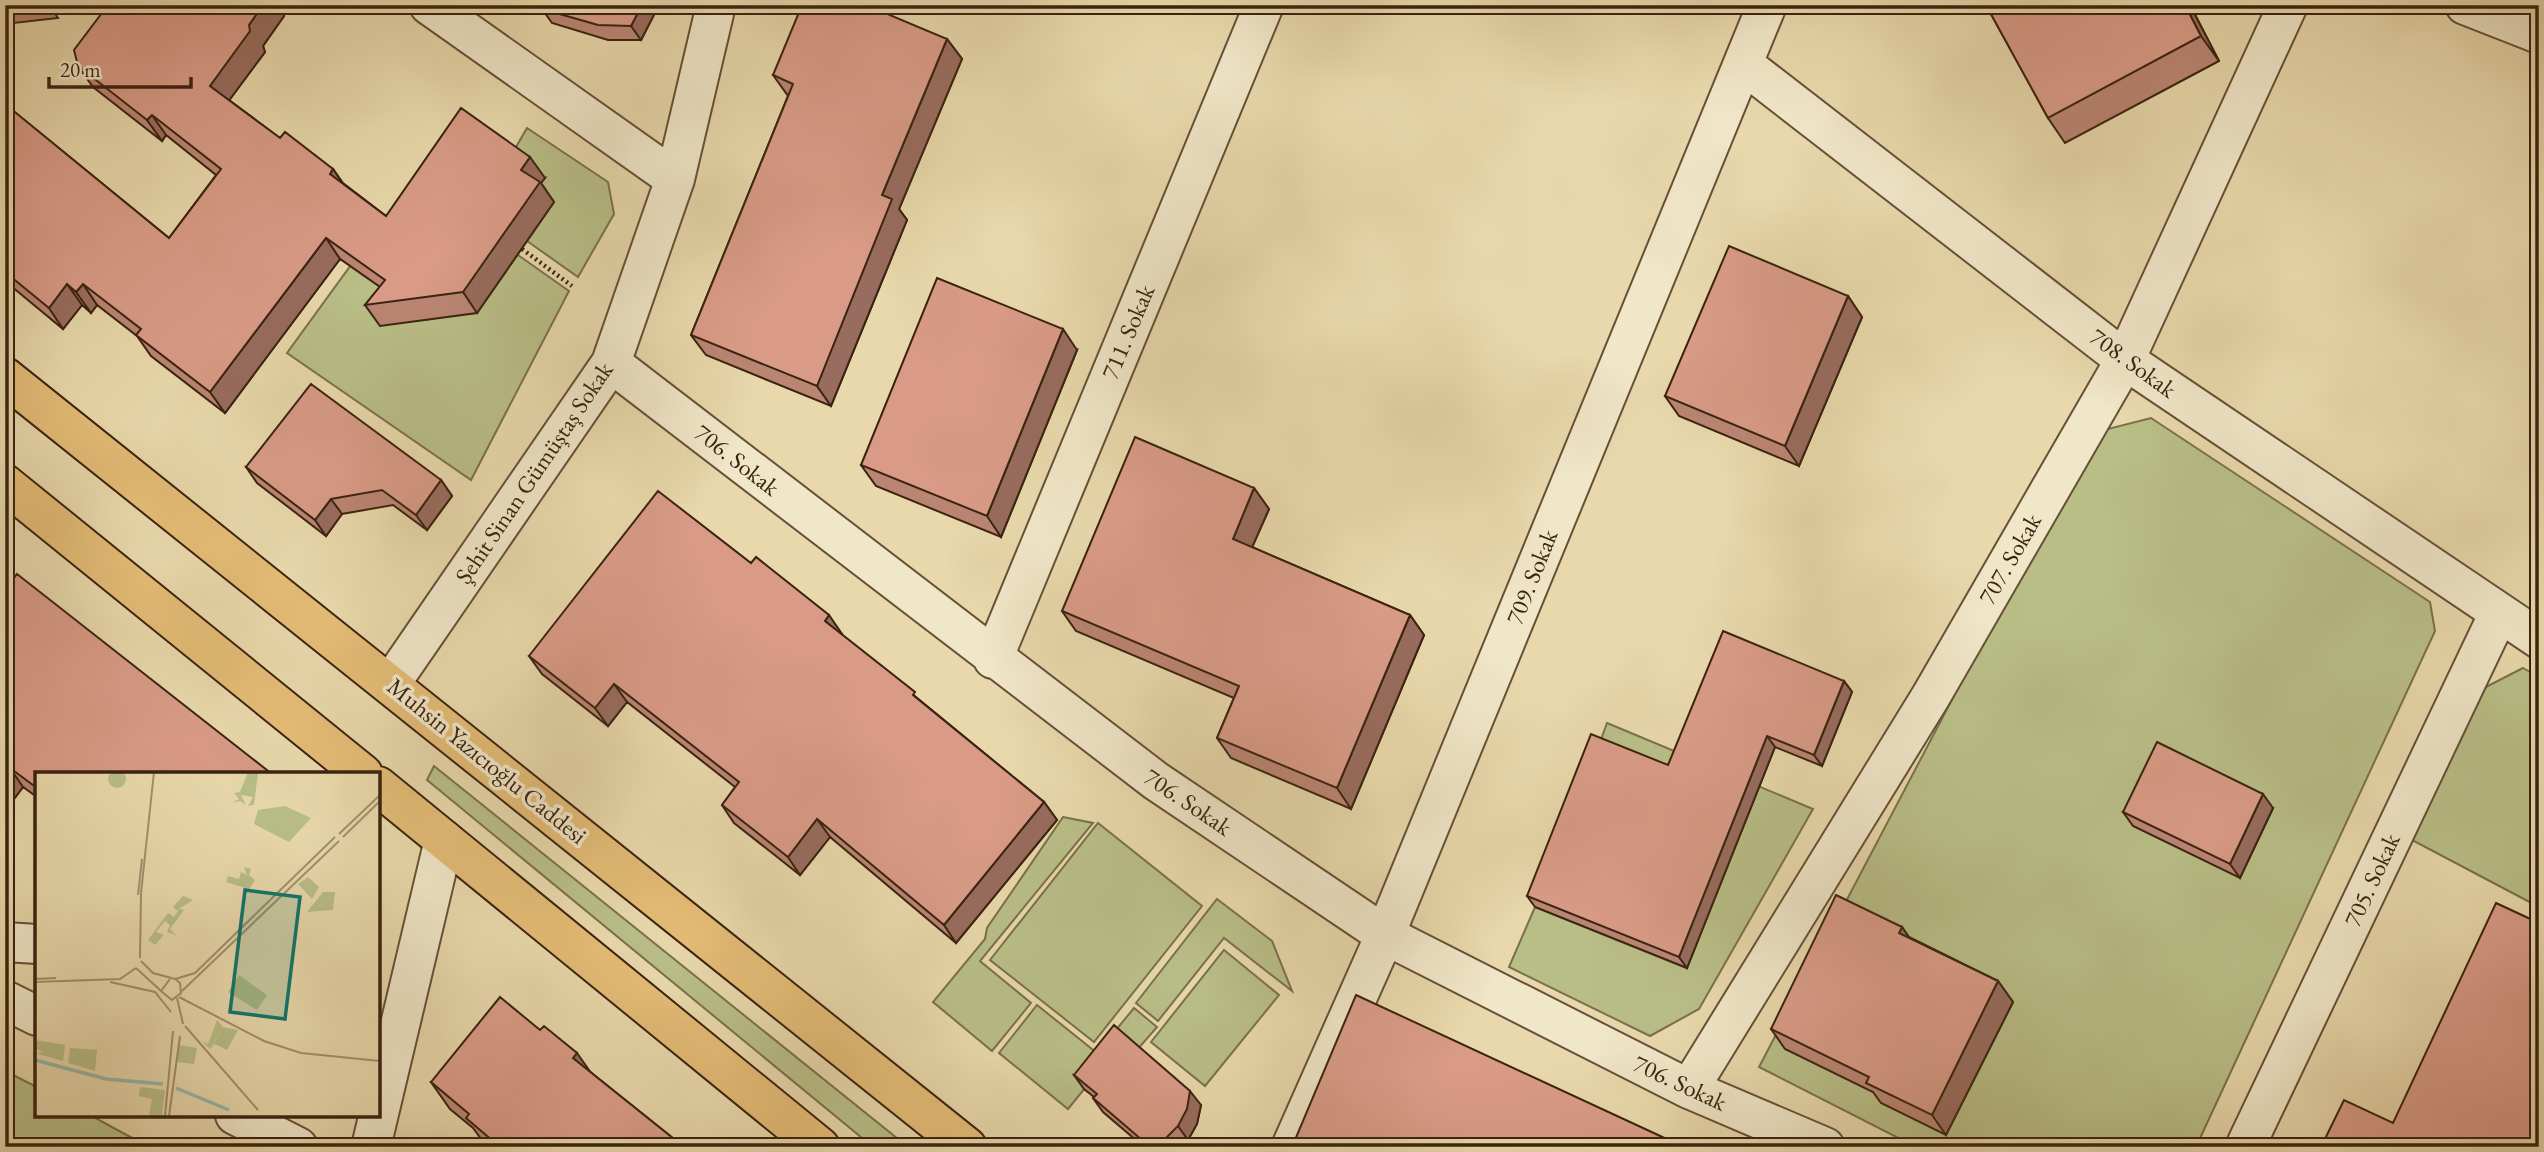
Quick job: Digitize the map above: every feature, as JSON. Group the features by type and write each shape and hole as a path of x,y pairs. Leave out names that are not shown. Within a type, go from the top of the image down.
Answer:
{"main road":[{"name":"Muhsin Yazıcıoğlu Caddesi","path":"5,377 391,683 967,1147"},
{"path":"5,484 361,772"},
{"path":"380,788 820,1147"}],"street":[{"path":"429,5 675,179"},
{"name":"Şehit Sinan Gümüştaş Sokak","path":"391,683 611,363 675,179 716,5"},
{"name":"711. Sokak","path":"993,659 1264,5"},
{"name":"709. Sokak","path":"1291,1147 1385,935 1767,5"},
{"name":"707. Sokak","path":"1689,1089 1931,696 2125,360 2288,5"},
{"path":"2465,5 2539,34"},
{"name":"708. Sokak","path":"1743,64 2125,360 2539,639"},
{"name":"706. Sokak","path":"611,363 993,659 1156,781 1385,935 1689,1089 1825,1147"},
{"name":"705. Sokak","path":"2245,1147 2499,612"},
{"path":"380,1109 444,839"},
{"path":"5,942 35,944"},
{"path":"5,1000 35,1015"},
{"path":"239,1117 298,1147"},
{"path":"371,1147 378,1117"}],"path":[{"path":"522,249 572,286"}],"green space":[{"path":"527,128 608,182 614,214 578,277 527,241 512,154"},
{"path":"518,255 569,291 471,480 287,353 351,265 427,320"},
{"path":"2151,418 2430,602 2435,631 2196,1147 1916,1147 1759,1067 2092,433"},
{"path":"2523,668 2539,677 2539,907 2412,840 2480,690"},
{"path":"1607,723 1813,809 1699,1009 1650,1036 1509,967 1535,907 1686,968 1599,745"},
{"path":"434,766 908,1147 873,1147 427,780"},
{"path":"1063,817 1093,823 980,961 1031,1003 992,1051 933,1002 985,939 987,928"},
{"path":"1098,823 1202,906 1094,1042 990,960"},
{"path":"1217,899 1272,941 1292,991 1224,938 1158,1021 1136,1003"},
{"path":"1224,950 1279,995 1205,1086 1151,1042"},
{"path":"1037,1005 1097,1053 1134,1008 1157,1027 1137,1050 1124,1040 1068,1109 999,1053"},
{"path":"5,1071 35,1086 35,1117 94,1117 134,1139 130,1147 5,1147"}],"building":[{"path":"108,5 263,5 249,25 250,31 210,86 280,138 285,132 333,169 330,174 386,216 461,108 530,157 521,170 540,182 463,292 365,305 385,280 326,238 210,392 136,335 141,329 83,284 76,292 67,284 49,308 5,272 5,104 169,238 221,169 152,115 147,120 78,66 74,50"},
{"path":"543,5 642,5 631,26 598,25 542,9"},
{"path":"802,5 866,5 947,39 882,195 892,199 817,386 691,335 793,84 773,75"},
{"path":"1986,5 2185,5 2201,36 2048,118"},
{"path":"1729,246 1848,296 1785,446 1665,396"},
{"path":"937,278 1063,329 987,516 861,465"},
{"path":"311,384 441,480 416,515 382,490 331,499 315,520 246,467"},
{"path":"1135,437 1254,488 1233,539 1410,615 1337,788 1217,738 1239,686 1062,611"},
{"path":"658,491 751,563 756,557 829,615 825,621 915,692 913,695 1044,802 944,925 817,819 788,857 722,805 739,782 614,684 595,708 529,656"},
{"path":"17,574 269,772 35,772 35,787 10,768 5,774 5,590"},
{"path":"1723,631 1844,681 1814,755 1767,736 1679,957 1527,896 1591,734 1668,765"},
{"path":"2157,742 2263,794 2230,864 2123,812"},
{"path":"1836,895 1902,927 1899,933 1998,981 1932,1115 1866,1083 1869,1077 1771,1029"},
{"path":"2496,903 2539,923 2539,1147 2321,1147 2344,1100 2393,1123"},
{"path":"1356,995 1684,1147 1292,1147"},
{"path":"500,997 540,1030 544,1026 577,1053 573,1058 684,1147 510,1147 506,1144 500,1147 466,1118 469,1114 431,1082"},
{"path":"1114,1025 1190,1091 1187,1109 1178,1126 1165,1139 1142,1140 1093,1098 1097,1094 1074,1075"}]}
